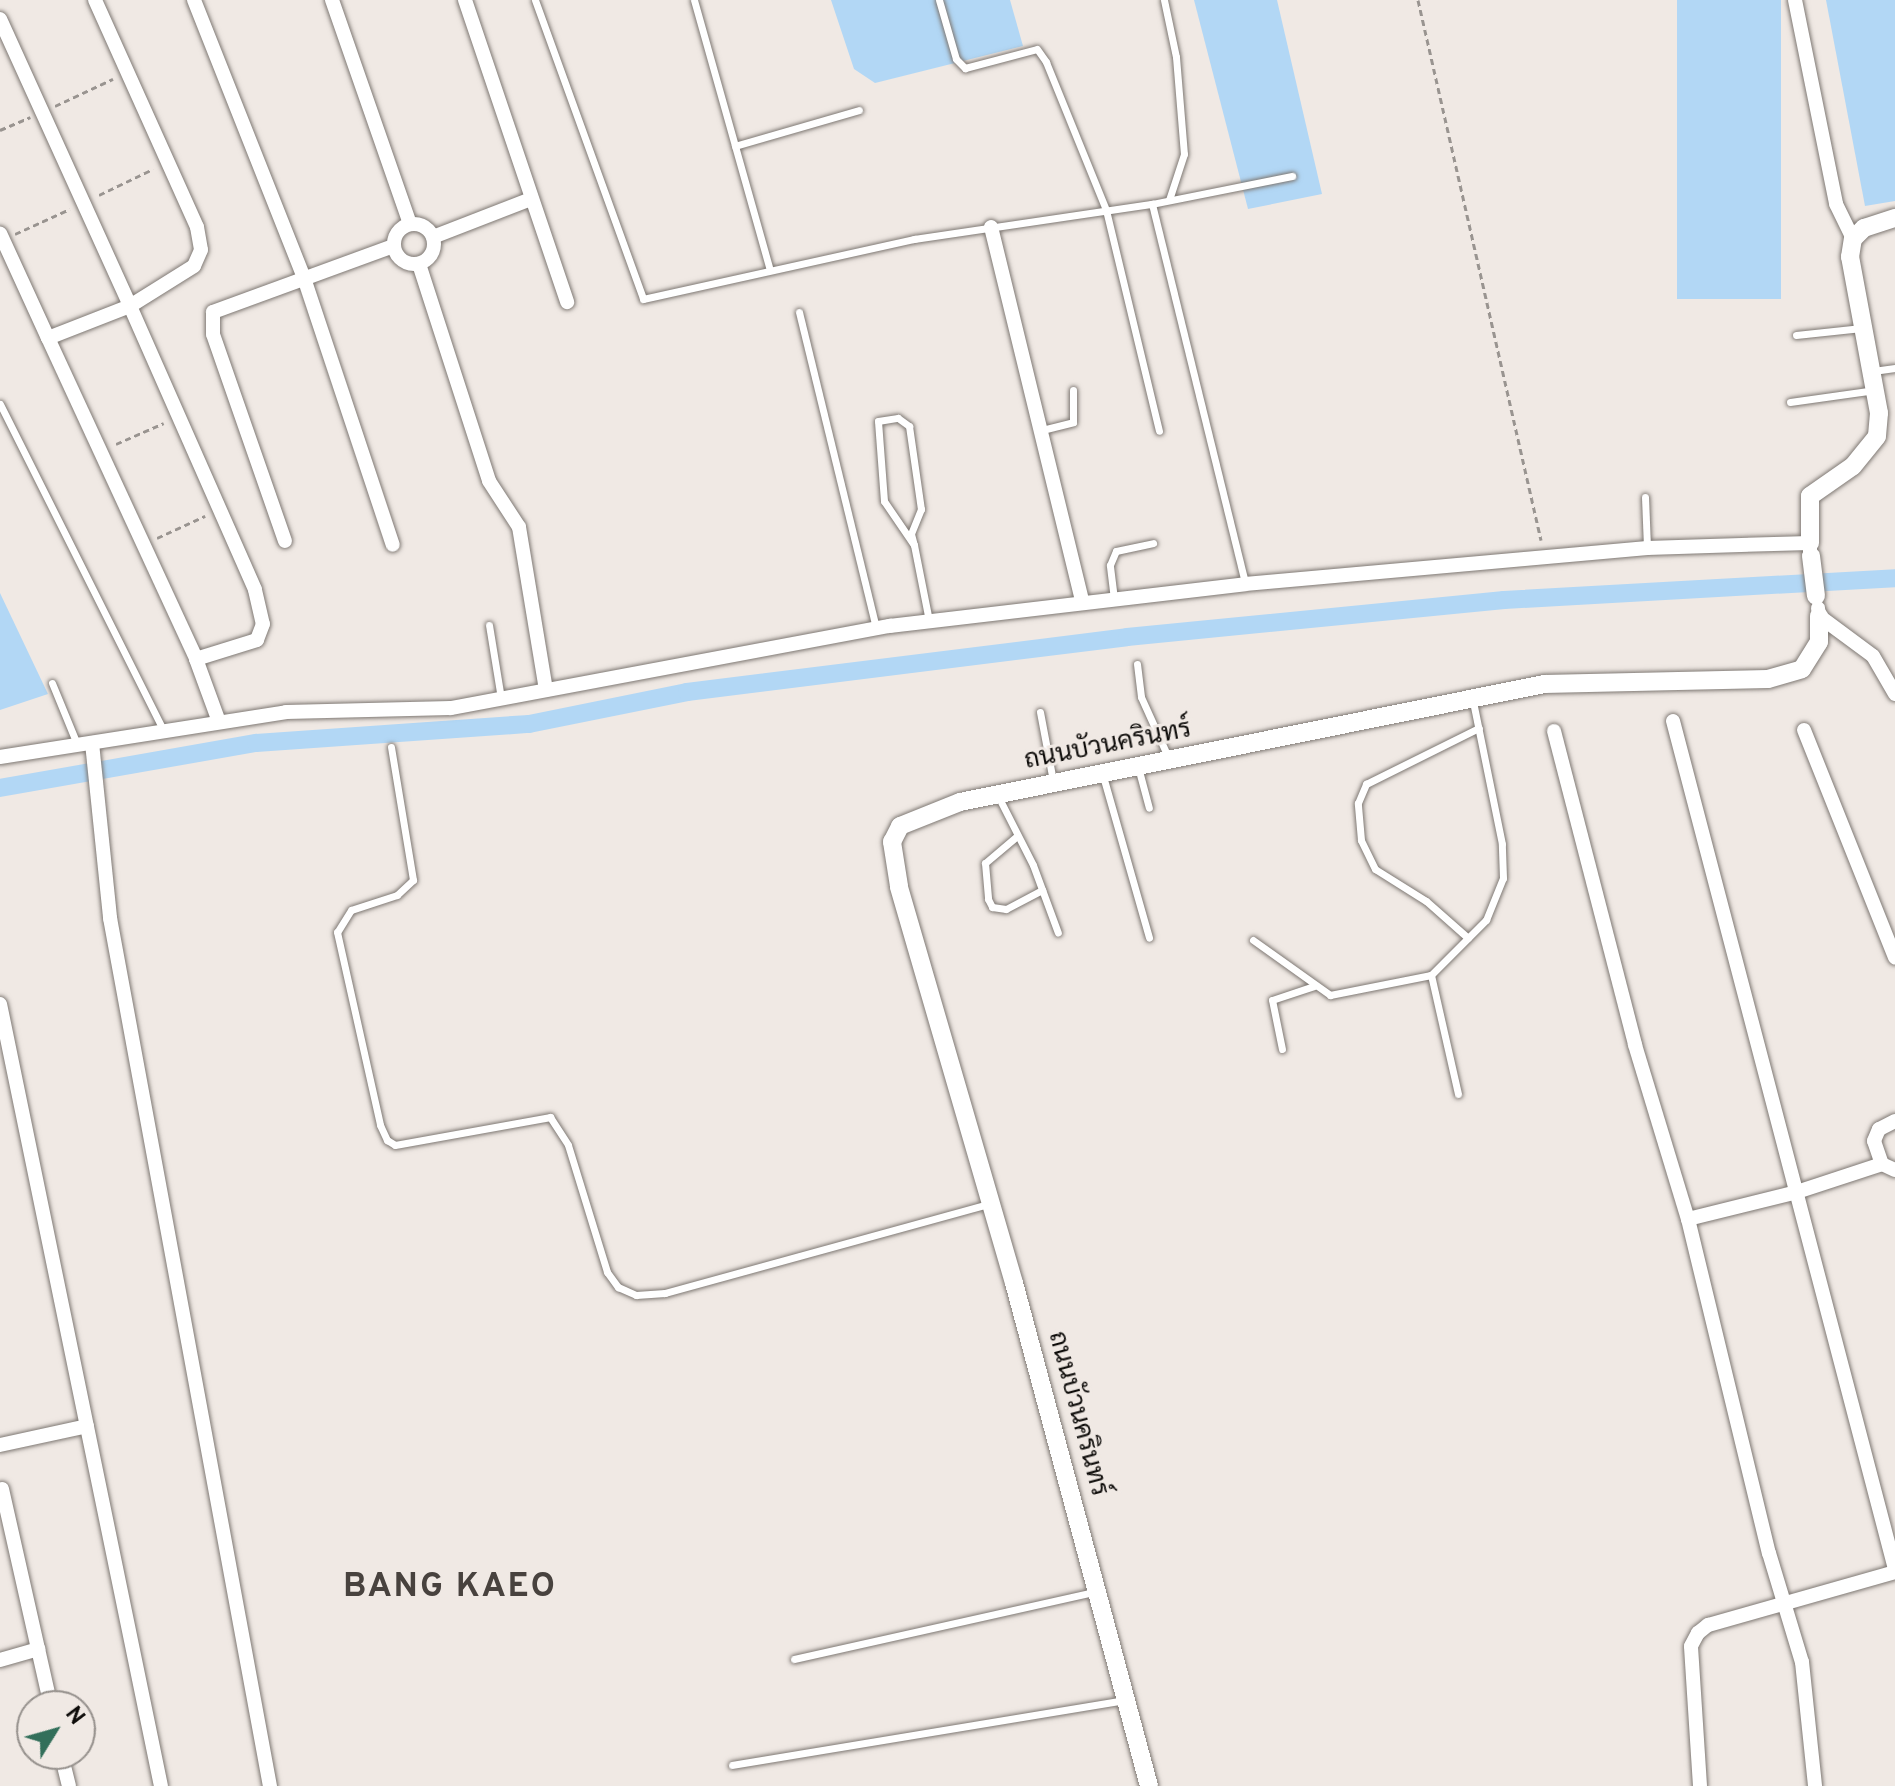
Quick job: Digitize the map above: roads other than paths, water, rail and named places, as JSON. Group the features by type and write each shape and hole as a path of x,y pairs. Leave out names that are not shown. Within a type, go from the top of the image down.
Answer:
{"street":[{"path":"48,338 130,306 199,258 197,227 95,0"},
{"path":"194,0 304,278 393,545"},
{"path":"332,0 410,224"},
{"path":"465,0 567,302"},
{"path":"1795,0 1836,204 1853,239 1864,228 1895,218"},
{"path":"0,19 255,590 263,636 196,659"},
{"path":"433,237 531,199"},
{"path":"410,224 424,226 433,237 432,253 419,264 402,261 393,246 397,232 410,224"},
{"path":"991,227 1083,603"},
{"path":"2,236 141,545 196,659 219,722"},
{"name":"ถนนบัวนครินทร์","path":"1149,1786 1099,1591 899,886 892,842 900,826 917,816 997,794 1544,684 1768,679 1802,669 1819,642 1819,616 1810,550 1810,496 1853,466 1877,436 1874,381 1850,257 1853,239"},
{"path":"285,541 211,320 221,306 393,246"},
{"path":"419,264 489,481 519,527 546,690"},
{"path":"0,757 286,712 440,709 876,629 1245,584 1647,548 1810,550"},
{"path":"1819,616 1873,656 1895,694"},
{"path":"1673,721 1895,1570 1708,1625 1691,1646 1700,1786"},
{"path":"1804,730 1895,957"},
{"path":"1554,731 1635,1045 1688,1219 1769,1553 1786,1603 1809,1701 1815,1786"},
{"path":"87,745 97,779 110,918 270,1786"},
{"path":"0,1004 161,1786"},
{"path":"1688,1219 1889,1167 1874,1141 1879,1129 1895,1121"},
{"path":"0,1445 87,1426"},
{"path":"2,1489 47,1690"},
{"path":"0,1660 38,1649"}],"lane":[{"path":"535,0 643,299 770,270 991,227 1152,204 1292,176"},
{"path":"694,0 770,270"},
{"path":"939,0 956,59 965,68 1037,49 1106,210 1159,431"},
{"path":"1164,0 1176,57 1184,154 1169,200"},
{"path":"735,146 859,110"},
{"path":"1152,204 1245,584"},
{"path":"799,312 876,629"},
{"path":"1796,335 1865,327"},
{"path":"1790,402 1874,381 1895,368"},
{"path":"1039,430 1073,422 1073,390"},
{"path":"0,404 163,729"},
{"path":"914,545 899,530 884,501 878,421 898,418 909,426 921,509 912,527 929,622"},
{"path":"1645,497 1647,548"},
{"path":"1114,599 1110,565 1116,551 1153,543"},
{"path":"489,625 501,698"},
{"path":"1137,664 1141,697 1169,761"},
{"path":"52,683 87,745"},
{"path":"1253,940 1284,959 1314,986 1330,995 1431,975 1468,938 1492,910 1503,878 1502,844 1473,699"},
{"path":"1040,712 1053,783"},
{"path":"1468,938 1426,901 1375,869 1361,840 1358,803 1366,784 1479,728"},
{"path":"391,747 413,880 397,895 351,910 337,932 380,1125 387,1140 395,1145 550,1117 568,1145 607,1272 618,1287 636,1295 665,1293 991,1204"},
{"path":"1138,767 1149,808"},
{"path":"1102,774 1149,938"},
{"path":"997,794 1042,890 1058,933"},
{"path":"1017,836 985,863 988,899 992,907 1006,909 1042,890"},
{"path":"1431,975 1458,1094"},
{"path":"1282,1049 1272,1000 1314,986"},
{"path":"794,1659 1099,1591"},
{"path":"732,1765 1129,1699"}],"water":[{"path":"831,0 1010,0 1023,46 875,83 854,69"},
{"path":"1194,0 1277,0 1322,194 1248,209"},
{"path":"1677,0 1781,0 1781,299 1677,299"},
{"path":"1826,0 1895,0 1895,201 1865,206"},
{"path":"0,593 48,694 0,710"}],"waterway":[{"path":"0,788 256,743 529,724 687,692 1127,637 1504,600 1895,578"}],"district":[{"name":"BANG KAEO","path":"450,1588"}]}
